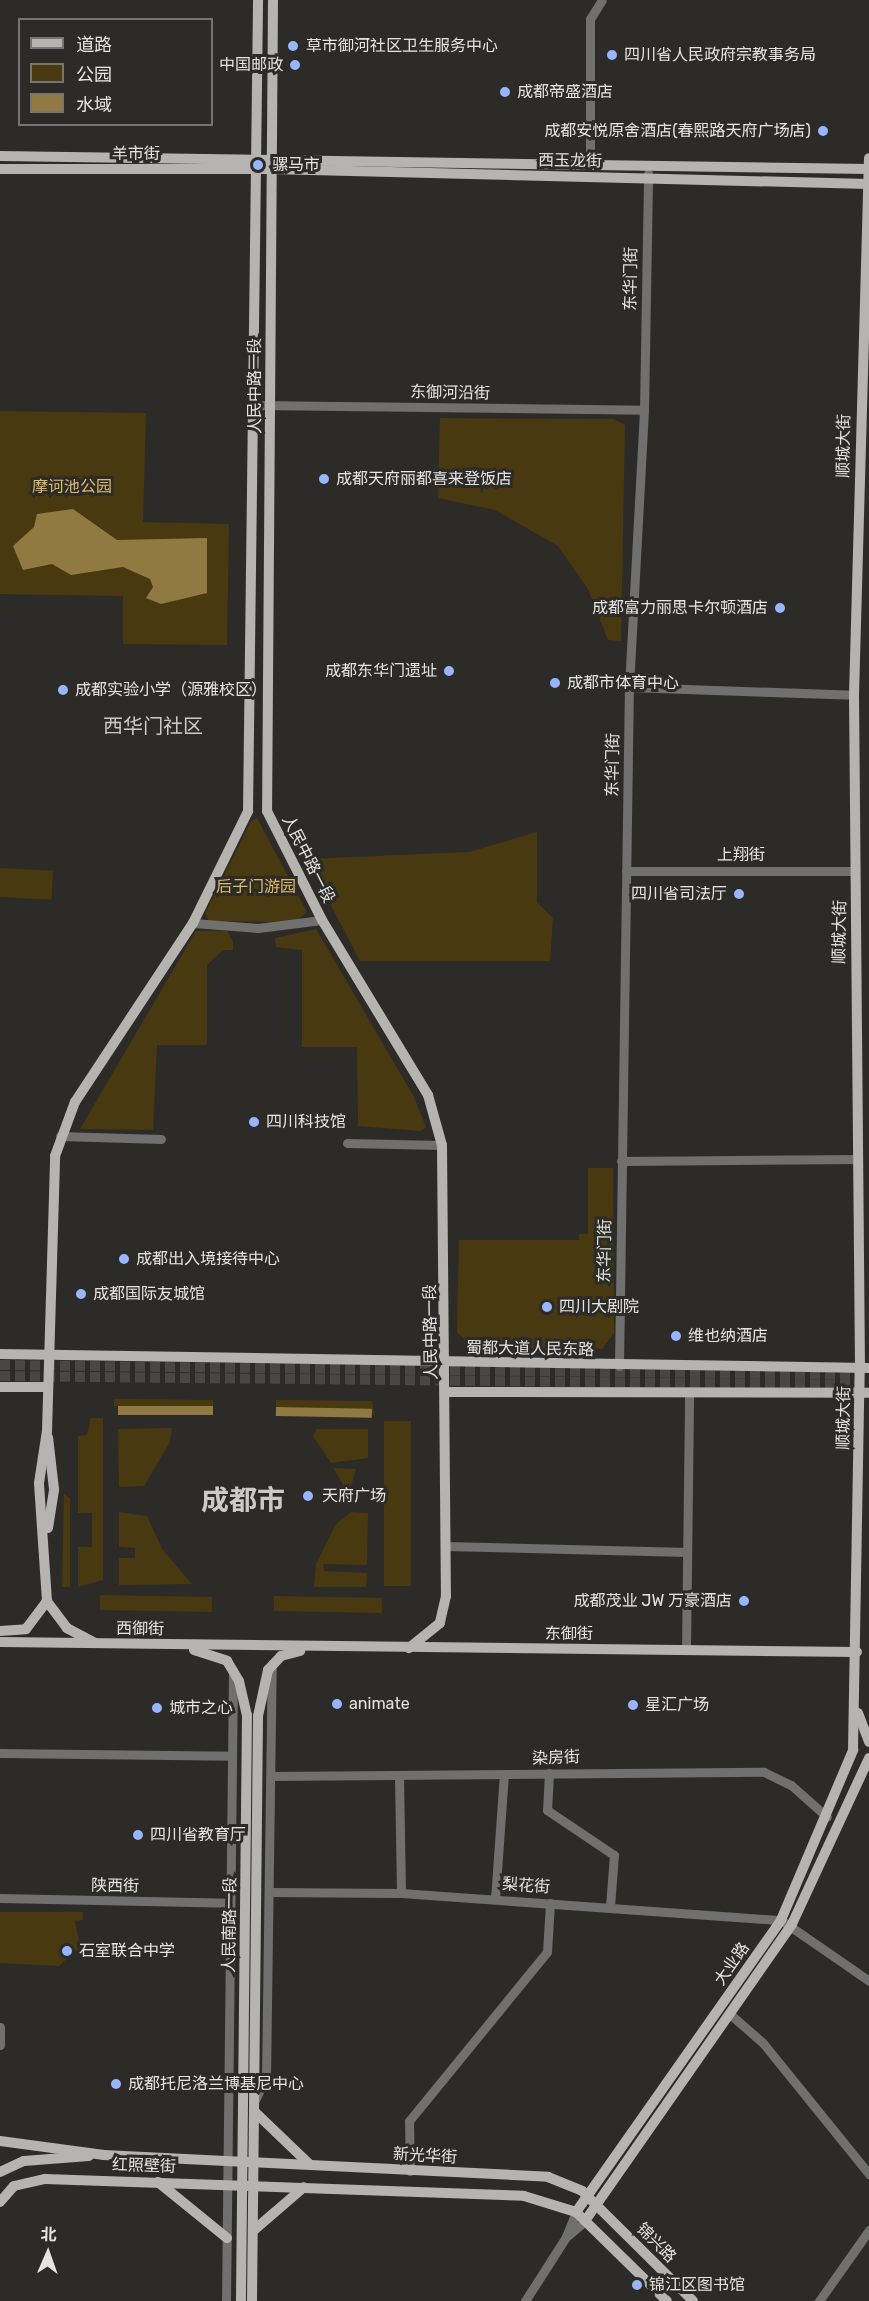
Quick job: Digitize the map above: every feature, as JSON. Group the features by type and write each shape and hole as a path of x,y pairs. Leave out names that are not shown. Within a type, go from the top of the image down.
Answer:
{"main road":[{"name":"人民中路一段","path":"47,1601 46,1538 54,1489 47,1431 47,1355 52,1204 60,1136 102,1054 193,923 248,811 256,405 258,0"},
{"name":"人民中路一段","path":"273,0 267,811 322,920 428,1095 442,1145 448,1363 446,1546 440,1623 409,1648"},
{"name":"羊市街","path":"0,156 271,157"},
{"name":"西玉龙街","path":"271,157 649,165 869,165"},
{"name":"顺城大街","path":"856,1707 865,1368 856,1160 854,695 869,165"},
{"name":"羊市街","path":"0,169 271,169"},
{"name":"西玉龙街","path":"271,169 867,184"},
{"path":"248,811 267,811"},
{"name":"蜀都大道人民东路","path":"0,1354 619,1366 865,1368"},
{"path":"0,1387 48,1387"},
{"path":"447,1392 864,1393"},
{"path":"0,1631 26,1629 47,1601 67,1628 95,1643"},
{"name":"西御街","path":"0,1642 280,1646"},
{"path":"155,1645 215,1655 233,1670"},
{"name":"东御街","path":"280,1646 857,1652"},
{"path":"272,1664 291,1653 345,1647"},
{"name":"人民南路一段","path":"248,2162 254,2107 258,1716 272,1664"},
{"name":"人民南路一段","path":"233,1670 247,1715 248,2185"},
{"path":"856,1707 869,1742"},
{"name":"大业路","path":"576,2212 786,1922 853,1750 856,1707"},
{"name":"大业路","path":"585,2221 731,2015 786,1922 869,1758"},
{"path":"254,2107 309,2164"},
{"name":"红照壁街","path":"0,2142 104,2155 248,2162"},
{"name":"红照壁街","path":"0,2172 24,2161 104,2155"},
{"name":"新光华街","path":"248,2162 548,2176 597,2205"},
{"name":"红照壁街","path":"0,2202 14,2186 45,2179 248,2185"},
{"path":"158,2182 227,2238"},
{"path":"248,2185 524,2196 576,2212 585,2221"},
{"path":"248,2185 253,2231 252,2301"},
{"path":"241,2301 248,2185"},
{"path":"253,2231 304,2187"},
{"name":"锦兴路","path":"597,2205 693,2301"},
{"name":"锦兴路","path":"585,2221 668,2301"}],"street":[{"path":"590,164 590,19 602,0"},
{"name":"东华门街","path":"619,1366 629,687 644,410 649,165"},
{"name":"东御河沿街","path":"256,405 644,410"},
{"path":"629,687 854,695"},
{"name":"上翔街","path":"626,871 855,871"},
{"path":"193,923 268,928 322,920"},
{"path":"60,1136 161,1139"},
{"path":"347,1143 442,1145"},
{"path":"621,1161 856,1160"},
{"path":"686,1650 689,1392"},
{"path":"446,1546 687,1552"},
{"name":"人民南路一段","path":"254,2107 266,2078 272,1664"},
{"name":"人民南路一段","path":"226,2301 233,1670"},
{"path":"0,1753 232,1756"},
{"name":"染房街","path":"272,1776 399,1777 549,1773 764,1772 791,1785 827,1816"},
{"path":"549,1773 547,1810 614,1855 610,1906"},
{"path":"495,1899 504,1774"},
{"path":"399,1777 401,1893"},
{"name":"梨花街","path":"269,1892 401,1893 610,1906 786,1922"},
{"name":"陕西街","path":"0,1898 230,1903"},
{"path":"410,2171 409,2121 547,1952 550,1903"},
{"path":"786,1922 869,1981"},
{"path":"731,2015 763,2043 869,2174"},
{"path":"0,2027 0,2045"},
{"path":"525,2301 566,2237 576,2212"},
{"path":"566,2237 585,2221"},
{"path":"819,2301 869,2230"}],"green space":[{"name":"摩诃池公园","path":"0,411 146,413 143,522 229,524 227,645 123,644 123,596 0,594"},
{"path":"440,418 614,419 625,425 621,641 608,640 588,589 558,546 495,510 438,498"},
{"name":"后子门游园","path":"257,818 307,912 295,922 209,921 205,914 251,821"},
{"path":"537,832 537,902 553,918 550,961 360,961 307,859 469,852"},
{"path":"0,868 53,871 51,900 0,897"},
{"path":"316,929 414,1097 426,1127 421,1131 358,1126 357,1047 302,1047 302,950 276,947 275,938"},
{"path":"196,931 227,931 233,942 233,950 223,950 207,965 207,1045 157,1045 153,1130 80,1129"},
{"path":"588,1168 613,1168 614,1333 602,1349 472,1347 457,1332 459,1240 579,1240 579,1234 588,1234"},
{"path":"114,1399 213,1400 213,1406 114,1406"},
{"path":"276,1400 372,1401 375,1418 371,1409 276,1407"},
{"path":"91,1418 103,1418 103,1580 78,1587 78,1547 92,1547 92,1513 78,1513 78,1436 87,1435"},
{"path":"384,1421 411,1421 411,1586 384,1586"},
{"path":"172,1428 170,1442 144,1486 119,1487 118,1429"},
{"path":"317,1429 368,1429 368,1458 331,1463 313,1436"},
{"path":"333,1468 356,1469 351,1486 367,1489 344,1486"},
{"path":"64,1493 70,1499 70,1587 62,1587"},
{"path":"119,1512 147,1516 162,1549 192,1584 119,1585 119,1558 135,1558 135,1548 119,1547"},
{"path":"351,1512 368,1513 367,1565 323,1564 324,1571 367,1573 366,1587 314,1587 316,1564 336,1524"},
{"path":"100,1595 212,1597 212,1612 100,1610"},
{"path":"274,1596 382,1598 382,1613 274,1611"},
{"path":"0,1912 83,1912 83,1920 75,1921 80,1947 59,1966 0,1963"}],"water":[{"path":"73,509 117,540 207,538 207,593 161,604 146,598 153,587 150,579 123,567 71,575 52,564 23,570 13,546 34,527 37,514"},
{"path":"118,1406 213,1406 213,1415 118,1415"},
{"path":"276,1407 372,1409 372,1418 276,1416"}],"tunnel":[{"path":"0,1365 869,1375"},
{"path":"0,1376 869,1385"}],"place":[{"name":"草市御河社区卫生服务中心","path":"293,46"},
{"name":"四川省人民政府宗教事务局","path":"612,55"},
{"name":"中国邮政","path":"295,65"},
{"name":"成都帝盛酒店","path":"505,92"},
{"name":"成都安悦原舍酒店(春熙路天府广场店)","path":"823,131"},
{"name":"骡马市","path":"258,165"},
{"name":"成都天府丽都喜来登饭店","path":"324,479"},
{"name":"成都富力丽思卡尔顿酒店","path":"780,608"},
{"name":"成都东华门遗址","path":"449,671"},
{"name":"成都市体育中心","path":"555,683"},
{"name":"成都实验小学（源雅校区）","path":"63,690"},
{"name":"四川省司法厅","path":"739,894"},
{"name":"四川科技馆","path":"254,1122"},
{"name":"成都出入境接待中心","path":"124,1259"},
{"name":"成都国际友城馆","path":"81,1294"},
{"name":"四川大剧院","path":"547,1307"},
{"name":"维也纳酒店","path":"676,1336"},
{"name":"天府广场","path":"308,1496"},
{"name":"成都茂业 JW 万豪酒店","path":"744,1601"},
{"name":"animate","path":"337,1704"},
{"name":"星汇广场","path":"633,1705"},
{"name":"城市之心","path":"157,1708"},
{"name":"四川省教育厅","path":"138,1835"},
{"name":"石室联合中学","path":"67,1951"},
{"name":"成都托尼洛兰博基尼中心","path":"116,2084"},
{"name":"锦江区图书馆","path":"637,2285"}],"district":[{"name":"西华门社区","path":"153,726"},
{"name":"成都市","path":"243,1501"}]}
